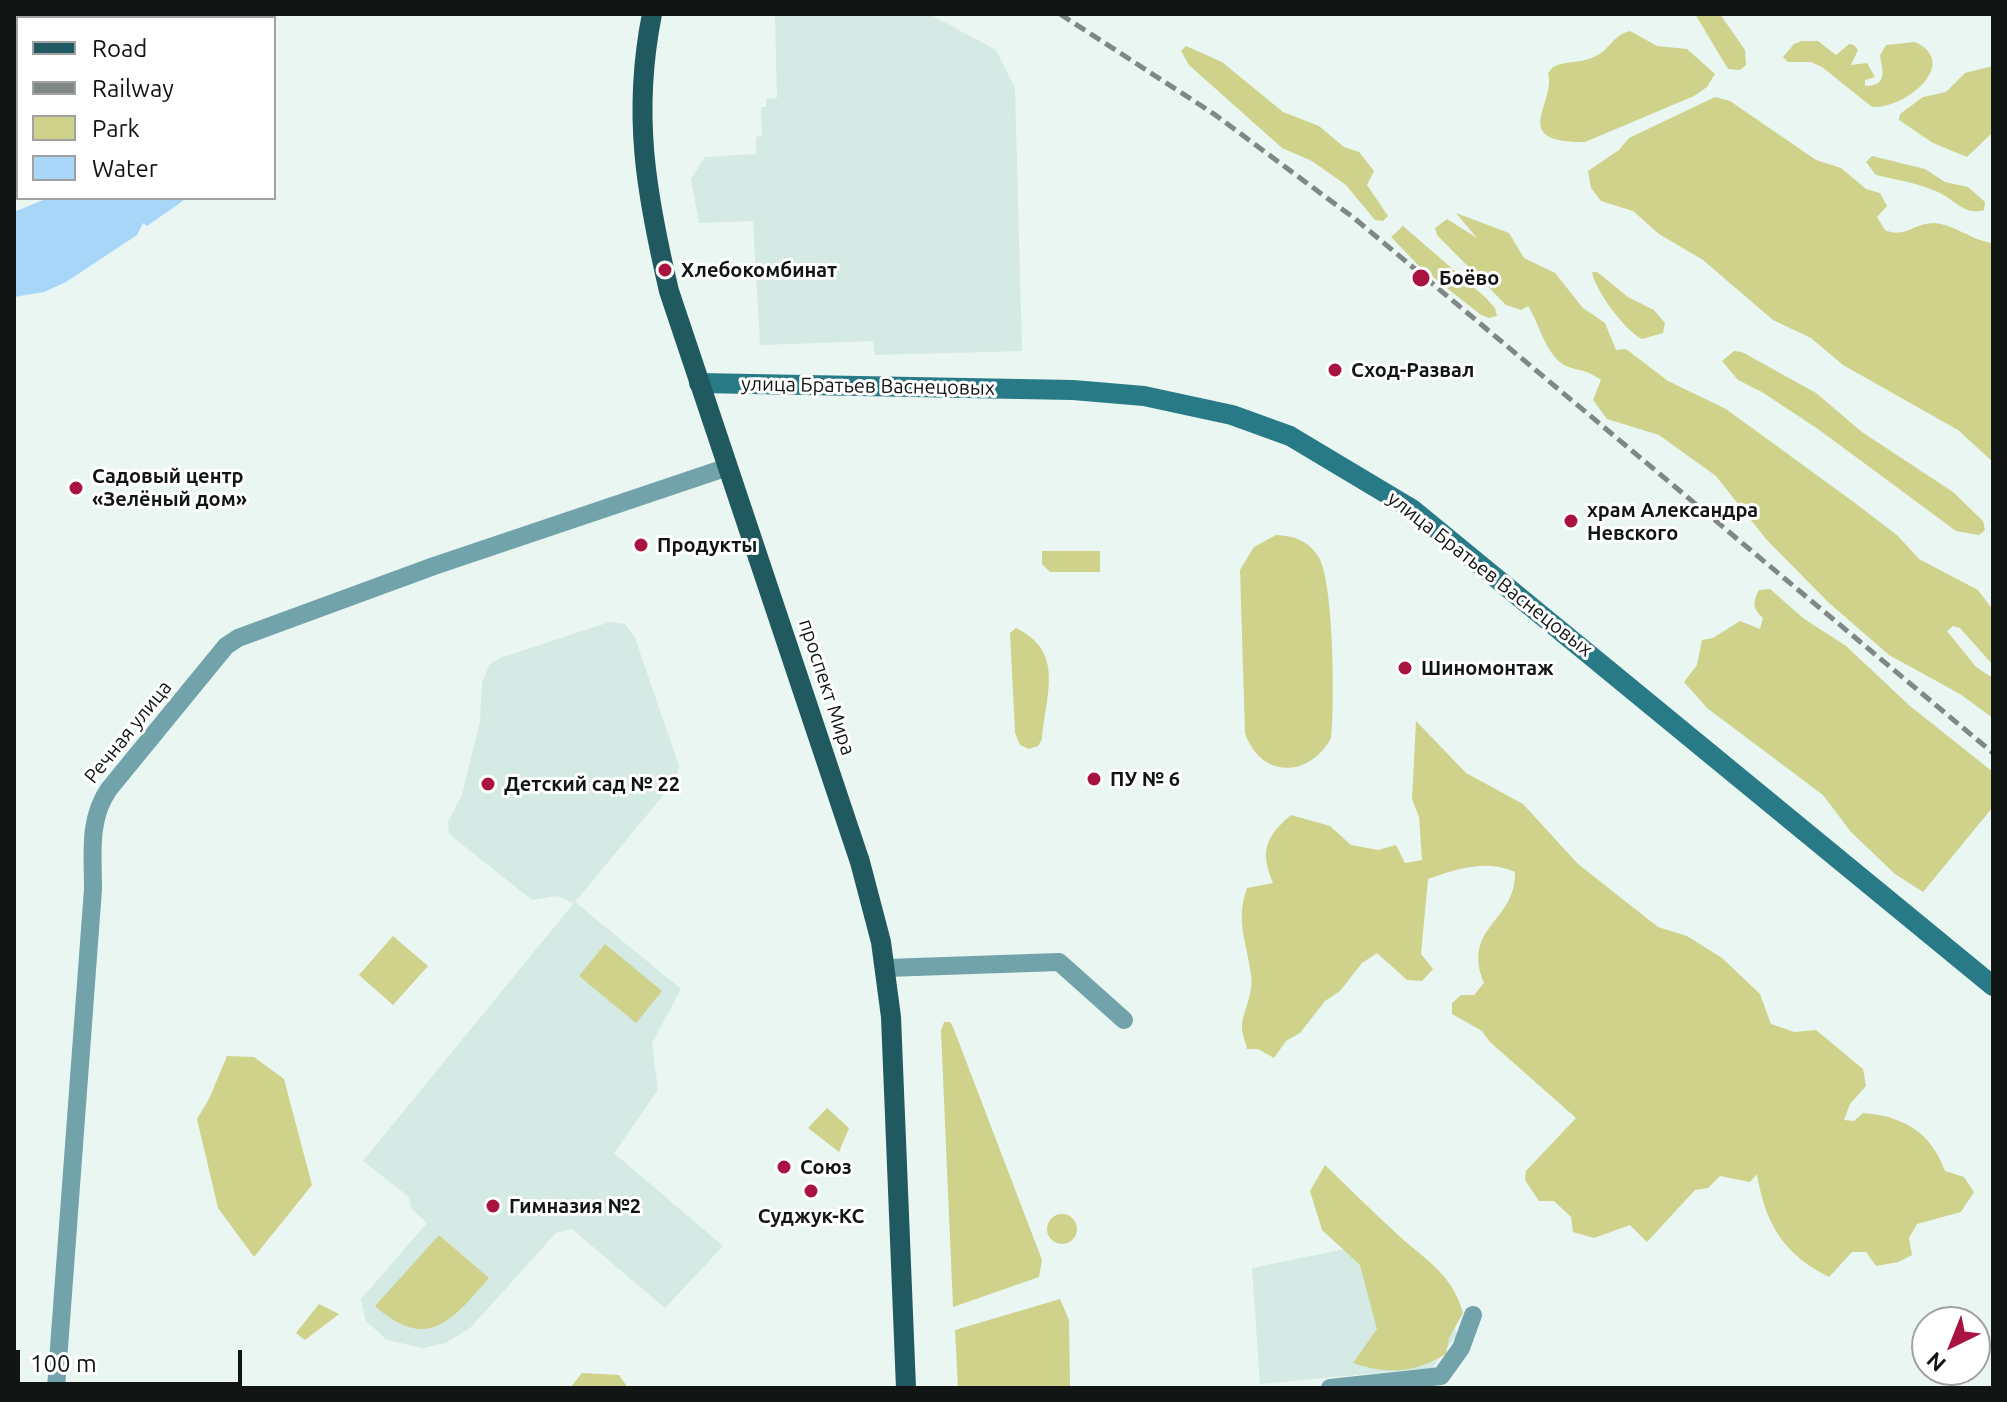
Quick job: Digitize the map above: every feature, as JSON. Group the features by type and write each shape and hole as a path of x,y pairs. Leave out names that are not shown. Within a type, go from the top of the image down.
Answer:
{"main road":[{"name":"проспект Мира","path":"652,14 642,67 646,180 669,291 860,862 887,968 896,1105 906,1388"},
{"name":"улица Братьев Васнецовых","path":"699,383 1073,390 1144,396 1232,415 1290,436 1412,509 1993,986"}],"street":[{"name":"Речная улица","path":"56,1388 93,889 93,825 97,806 109,789 226,646 238,638 434,566 728,467"},
{"path":"887,968 1059,962 1124,1020"},
{"path":"1330,1388 1441,1376 1461,1348 1473,1315"}],"shaded area":[{"path":"766,14 929,14 996,50 1015,88 1022,351 875,355 873,341 760,345 753,221 699,223 691,179 705,157 756,154 756,137 762,136 761,107 766,107 766,99 777,98 775,16"},
{"path":"610,622 625,624 635,638 679,766 675,781 575,902 681,989 652,1043 658,1090 614,1153 723,1246 665,1308 572,1229 556,1233 470,1328 446,1343 423,1348 387,1340 366,1321 361,1299 427,1223 411,1208 409,1197 363,1161 574,903 556,896 532,900 449,834 448,821 462,795 480,721 482,683 489,665 500,658"},
{"path":"1394,1239 1447,1297 1457,1335 1432,1368 1260,1384 1252,1268"}],"green space":[{"path":"1695,14 1720,14 1745,50 1746,65 1740,70 1728,69"},
{"path":"1630,31 1657,46 1687,49 1715,74 1707,87 1694,96 1585,142 1561,141 1548,136 1541,129 1541,119 1549,85 1548,73 1558,65 1598,55 1620,35"},
{"path":"1818,41 1836,55 1849,44 1854,45 1858,50 1851,65 1867,63 1875,77 1865,80 1865,86 1881,80 1880,55 1886,45 1915,42 1928,51 1932,61 1931,72 1924,83 1900,101 1872,107 1822,67 1811,62 1788,62 1783,57 1794,44"},
{"path":"1186,46 1222,62 1283,112 1319,126 1344,147 1359,152 1374,171 1367,185 1388,216 1383,221 1375,220 1346,185 1312,161 1282,148 1189,65 1181,51"},
{"path":"1993,66 1993,132 1967,157 1933,143 1899,120 1900,114 1923,97 1946,92 1965,73"},
{"path":"1715,97 1730,101 1816,160 1841,168 1866,189 1880,193 1887,206 1877,217 1885,230 1898,233 1933,223 1993,243 1993,462 1958,430 1843,365 1811,338 1773,320 1703,260 1659,234 1633,211 1601,201 1591,188 1588,171 1619,150 1629,138"},
{"path":"1872,156 1925,169 1945,182 1968,187 1985,202 1984,210 1971,211 1930,189 1876,175 1866,162"},
{"path":"1456,213 1509,233 1524,258 1555,273 1583,308 1605,323 1616,350 1626,349 1668,381 1726,409 1898,536 1919,559 1978,590 1993,610 1993,665 1960,628 1953,626 1947,631 1976,667 1993,678 1993,718 1960,694 1889,655 1828,602 1766,539 1716,476 1659,435 1607,419 1593,400 1601,380 1559,361 1548,347 1528,306 1521,310 1506,305 1437,235 1435,228 1447,219 1477,238"},
{"path":"1403,226 1485,297 1495,308 1497,316 1489,318 1481,315 1419,266 1391,237"},
{"path":"1592,272 1597,272 1628,297 1654,310 1665,323 1663,333 1642,339 1635,335 1605,299"},
{"path":"1734,351 1742,352 1816,393 1862,432 1953,492 1983,521 1985,530 1979,535 1956,531 1818,429 1738,380 1722,361"},
{"path":"1276,535 1300,540 1318,556 1327,590 1332,644 1331,738 1310,761 1285,768 1262,759 1245,733 1240,570 1254,547"},
{"path":"1042,551 1100,551 1100,572 1050,572 1042,564"},
{"path":"1770,589 1803,618 1846,646 1910,706 1993,772 1993,807 1923,892 1895,874 1851,832 1823,795 1707,708 1684,682 1697,665 1702,640 1713,638 1740,621 1760,629 1763,618 1755,608 1755,598 1759,590"},
{"path":"1016,628 1041,649 1049,675 1042,739 1038,746 1029,749 1020,745 1015,733 1010,633"},
{"path":"1416,721 1466,773 1523,804 1578,864 1658,927 1687,936 1722,958 1760,994 1771,1024 1794,1032 1816,1030 1863,1069 1866,1086 1850,1104 1844,1120 1854,1121 1863,1113 1891,1118 1914,1128 1932,1146 1945,1171 1964,1177 1974,1192 1961,1212 1917,1224 1909,1238 1912,1255 1898,1262 1876,1266 1866,1252 1852,1252 1829,1277 1799,1258 1779,1235 1765,1208 1757,1174 1750,1182 1720,1176 1708,1188 1695,1190 1647,1242 1630,1225 1594,1238 1573,1232 1571,1217 1554,1201 1539,1201 1525,1180 1526,1171 1576,1118 1490,1042 1482,1031 1452,1014 1452,1003 1461,995 1474,995 1484,983 1479,949 1513,889 1515,872 1504,868 1472,867 1428,879 1421,954 1433,969 1422,981 1407,980 1377,953 1362,963 1340,991 1325,1001 1300,1033 1286,1041 1274,1058 1258,1049 1247,1049 1242,1025 1252,982 1242,911 1247,888 1273,883 1266,854 1270,838 1291,815 1330,826 1351,845 1378,850 1396,845 1405,863 1422,860 1419,817 1412,799"},
{"path":"393,936 428,966 393,1005 359,975"},
{"path":"605,944 662,991 636,1023 579,976"},
{"path":"944,1022 950,1022 953,1027 1042,1260 1039,1277 953,1307 941,1031"},
{"path":"227,1056 254,1057 284,1079 312,1185 254,1257 218,1208 197,1119"},
{"path":"827,1108 849,1128 839,1152 808,1128"},
{"path":"1325,1165 1436,1268 1452,1287 1463,1313 1449,1338 1446,1354 1423,1365 1401,1370 1353,1363 1377,1329 1360,1265 1322,1230 1310,1191"},
{"path":"1062,1214 1072,1219 1077,1229 1072,1239 1062,1244 1052,1239 1047,1229 1052,1219"},
{"path":"439,1235 489,1278 451,1318 425,1329 410,1327 375,1306"},
{"path":"1060,1299 1069,1320 1070,1388 958,1388 955,1330"},
{"path":"319,1304 339,1314 305,1340 296,1333"},
{"path":"582,1373 619,1375 628,1388 570,1388"}],"water":[{"path":"43,200 184,200 147,226 143,223 137,235 66,282 44,292 14,297 14,212"}],"railway":[{"path":"1060,14 1214,114 1354,218 1993,753"}],"place":[{"name":"Хлебокомбинат","path":"665,270"},
{"name":"Боёво","path":"1421,278"},
{"name":"Сход-Развал","path":"1335,370"},
{"name":"Садовый центр «Зелёный дом»","path":"76,488"},
{"name":"храм Александра Невского","path":"1571,521"},
{"name":"Продукты","path":"641,545"},
{"name":"Шиномонтаж","path":"1405,668"},
{"name":"ПУ № 6","path":"1094,779"},
{"name":"Детский сад № 22","path":"488,784"},
{"name":"Союз","path":"784,1167"},
{"name":"Суджук-КС","path":"811,1191"},
{"name":"Гимназия №2","path":"493,1206"}]}
